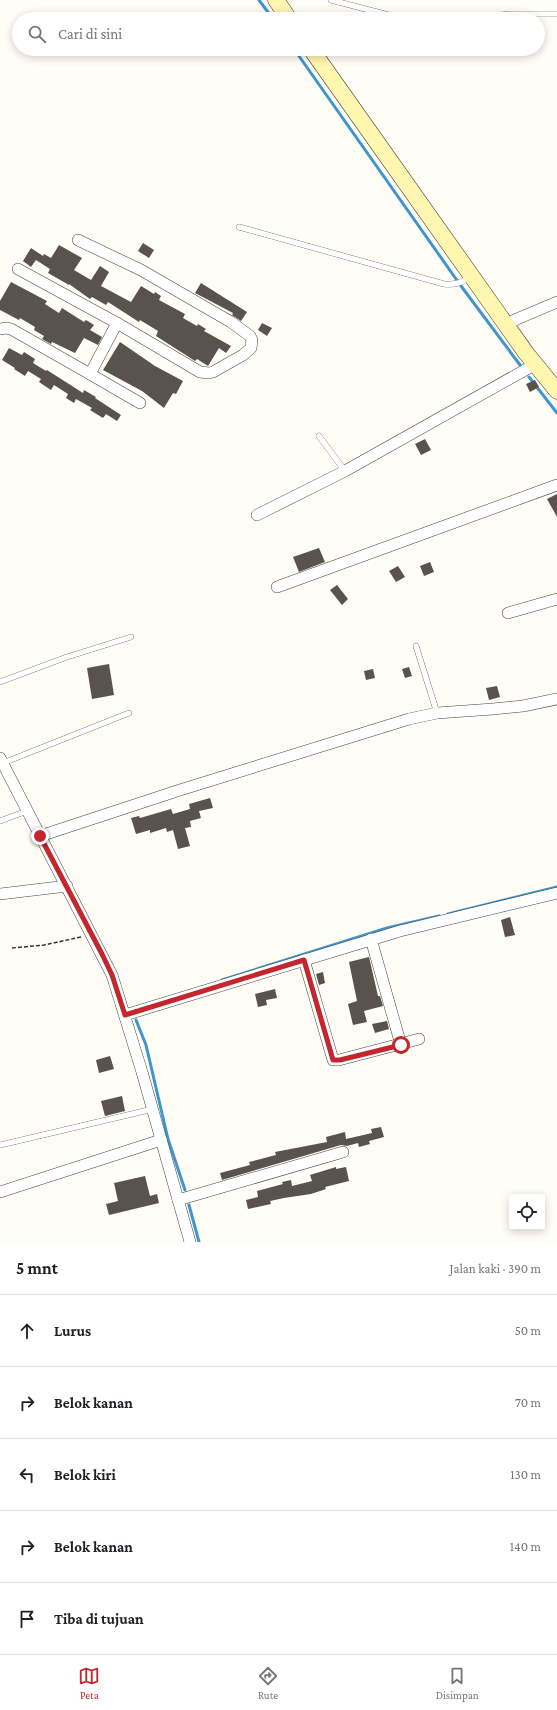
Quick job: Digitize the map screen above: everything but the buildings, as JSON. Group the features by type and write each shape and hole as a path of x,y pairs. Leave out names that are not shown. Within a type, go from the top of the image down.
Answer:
{"street":[{"path":"276,0 284,12"},
{"path":"316,56 466,280 504,324 527,370 557,391"},
{"path":"18,269 117,323 200,372 213,372 243,355 251,348 252,345 250,336 226,318 141,270 78,240"},
{"path":"504,324 557,302"},
{"path":"90,374 117,323"},
{"path":"0,329 11,329 140,403"},
{"path":"257,516 345,471 527,370"},
{"path":"277,587 557,485"},
{"path":"508,613 557,599"},
{"path":"40,836 376,728 437,713 542,703 557,698"},
{"path":"2,760 112,975 153,1109 190,1242"},
{"path":"0,894 66,886"},
{"path":"125,1015 371,939 557,893"},
{"path":"371,939 401,1045"},
{"path":"304,960 333,1060 340,1060 401,1045 418,1039"},
{"path":"0,1192 161,1140"},
{"path":"178,1200 343,1152"}],"lane":[{"path":"331,0 377,12"},
{"path":"545,14 557,14"},
{"path":"238,227 444,284 453,285 466,280"},
{"path":"319,436 345,471"},
{"path":"0,682 67,657 131,637"},
{"path":"416,646 437,713"},
{"path":"2,760 129,713"},
{"path":"0,821 27,811"},
{"path":"0,1144 153,1109"}],"path":[{"path":"12,948 44,945 91,935"}],"waterway":[{"path":"259,0 268,12"},
{"path":"299,56 461,286 520,365"},
{"path":"529,377 557,413"},
{"path":"448,914 557,887"},
{"path":"222,980 387,928 439,916"},
{"path":"136,1020 146,1045 168,1139 185,1190"},
{"path":"189,1205 199,1242"}],"route":[{"path":"40,836 112,975 125,1015 304,960 330,1054 333,1060 340,1060 401,1045"}]}
